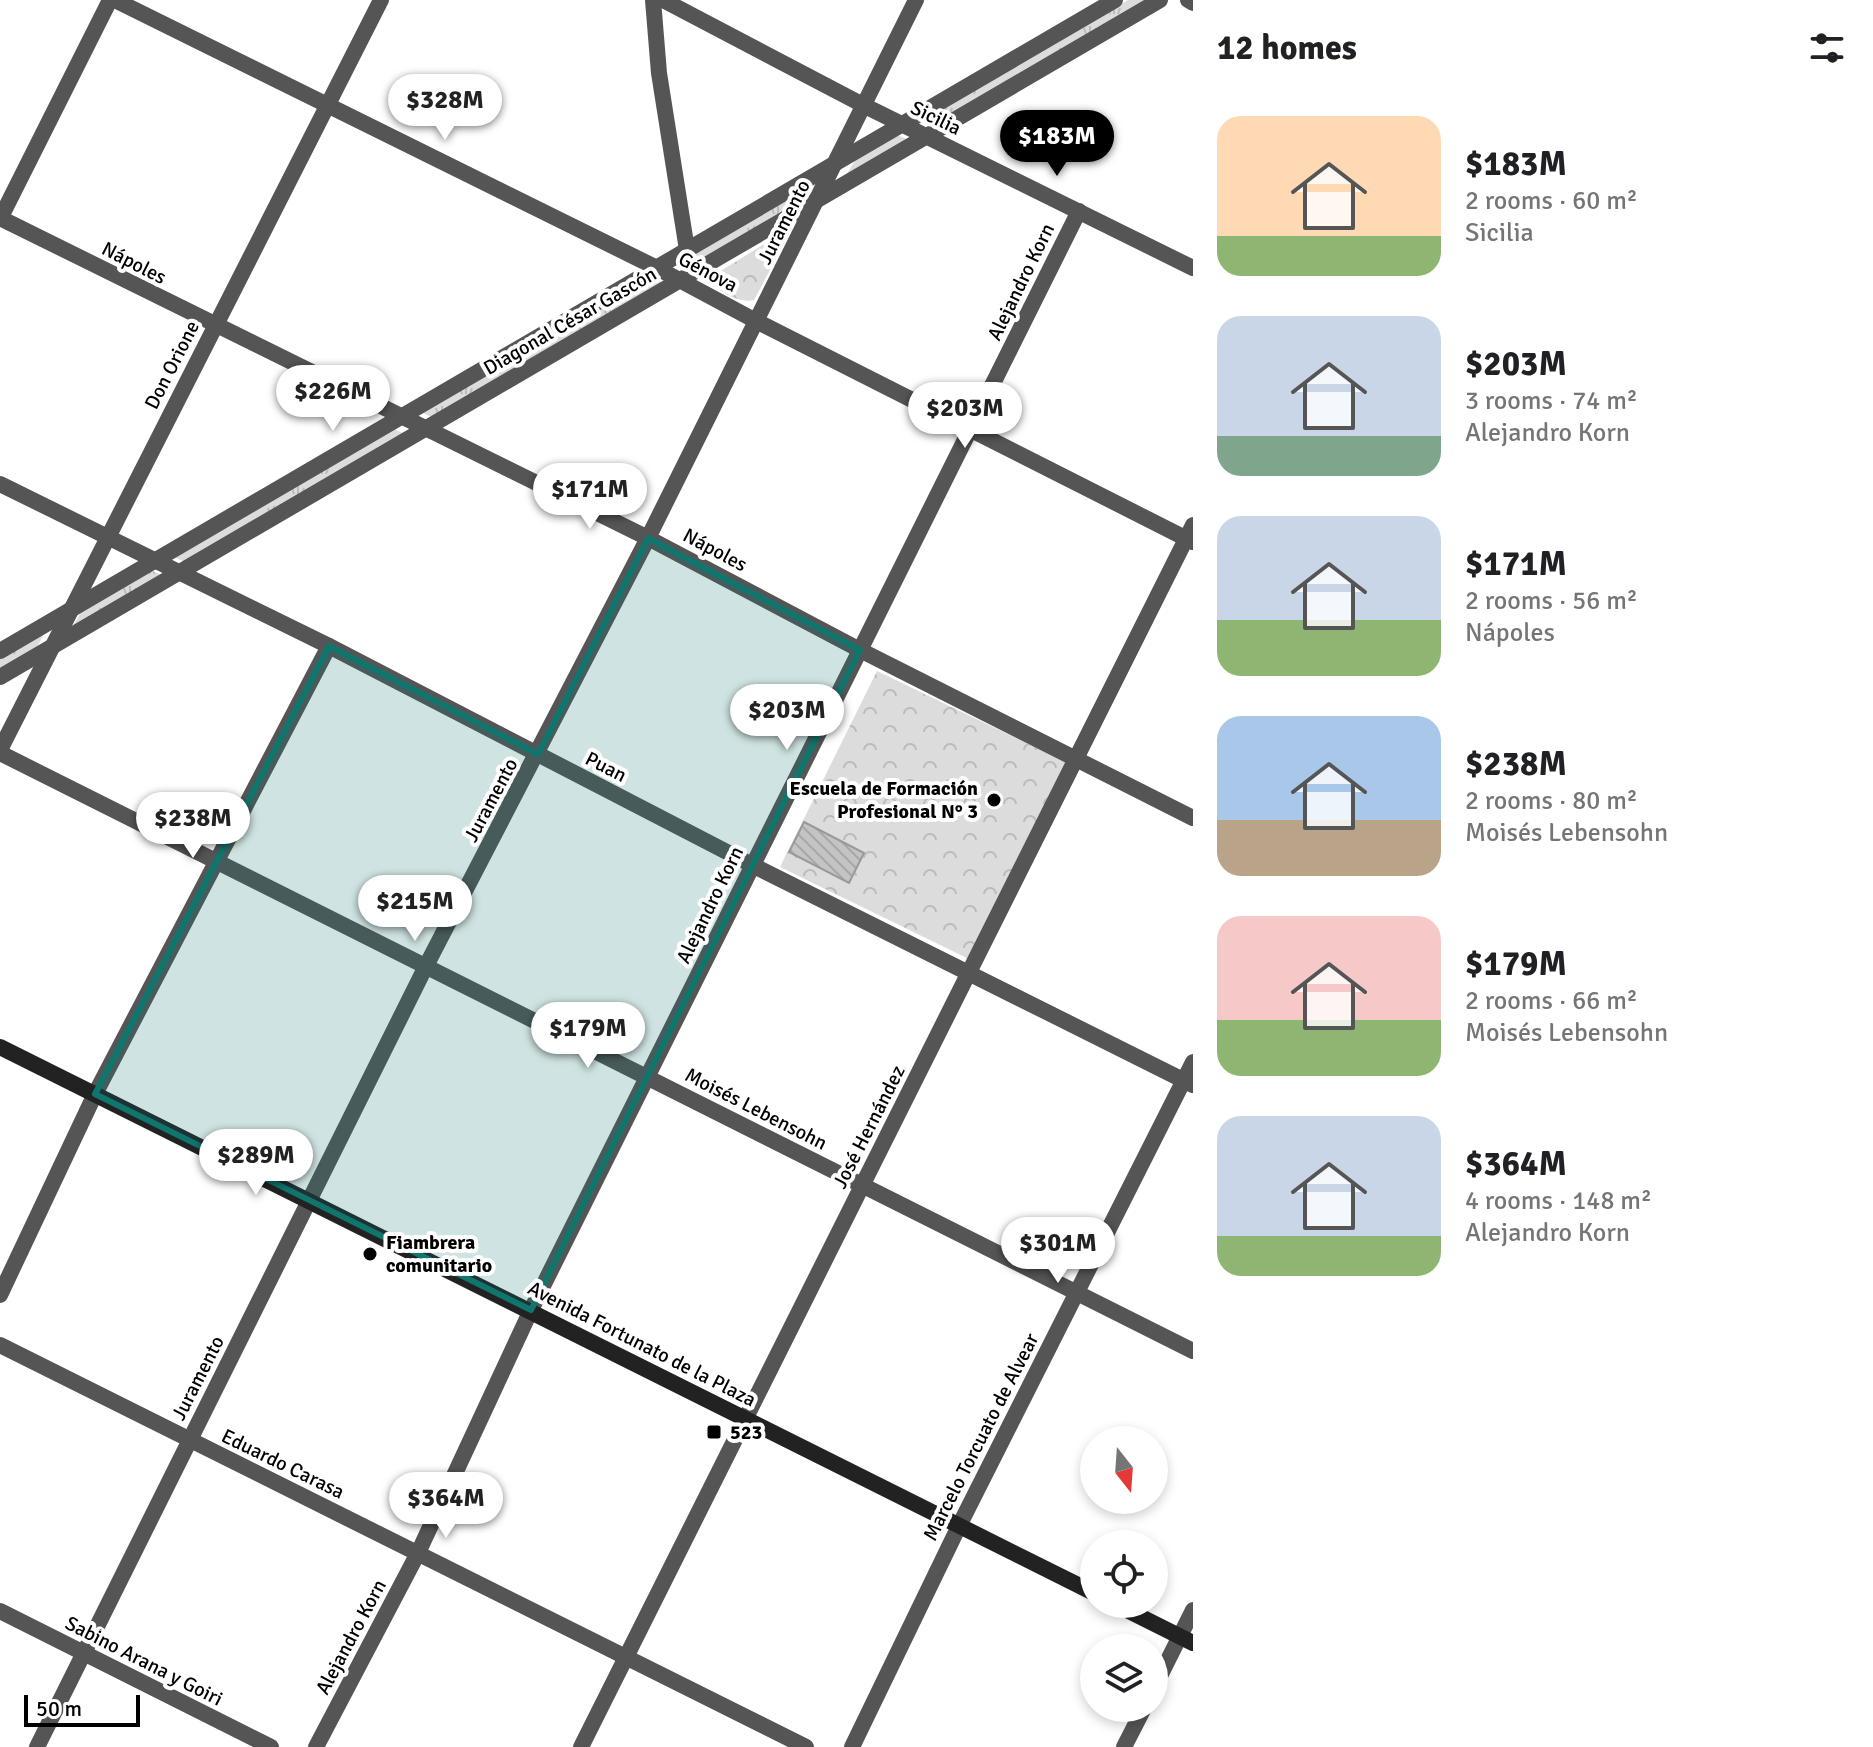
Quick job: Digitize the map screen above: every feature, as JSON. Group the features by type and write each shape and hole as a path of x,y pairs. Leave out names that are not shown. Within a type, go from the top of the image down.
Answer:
{"main road":[{"name":"Avenida Fortunato de la Plaza","path":"0,1047 1080,1586"},
{"path":"1143,1618 1186,1639"}],"street":[{"name":"Génova","path":"112,0 657,268 969,430 1191,535"},
{"path":"0,218 112,0"},
{"name":"Don Orione","path":"0,751 381,0"},
{"path":"653,0 659,73 687,250"},
{"name":"Sicilia","path":"663,0 865,106 1193,268"},
{"name":"Juramento","path":"37,1747 426,966 648,538 916,0"},
{"name":"Diagonal César Gascón","path":"0,651 1115,0"},
{"name":"Diagonal César Gascón","path":"0,677 1160,0"},
{"name":"Alejandro Korn","path":"316,1747 418,1553 531,1310 1079,211"},
{"name":"Nápoles","path":"0,218 648,538 860,650 1193,818"},
{"name":"Puan","path":"0,484 329,646 752,865 1188,1083"},
{"name":"José Hernández","path":"581,1747 1191,535"},
{"path":"0,1295 95,1094 329,646"},
{"name":"Moisés Lebensohn","path":"0,751 1193,1351"},
{"name":"Marcelo Torcuato de Alvear","path":"852,1747 1076,1293 1188,1083 1193,1062"},
{"name":"Eduardo Carasa","path":"0,1345 806,1747"},
{"path":"1168,1667 1186,1639 1193,1610"},
{"name":"Sabino Arana y Goiri","path":"0,1611 271,1747"},
{"path":"1124,1747 1137,1722"}],"highlighted area":[{"path":"648,538 860,650 531,1310 95,1094 329,646 538,754"}],"green space":[{"path":"1128,0 1148,0 934,125 922,120"},
{"path":"897,135 909,140 845,177 856,159"},
{"path":"808,187 799,204 686,270 675,264"},
{"path":"779,235 786,240 754,300 731,296 712,282 714,275"},
{"path":"652,278 663,283 433,418 421,412"},
{"path":"394,429 405,434 185,562 174,557"},
{"path":"151,570 163,576 72,628 82,610"},
{"path":"44,633 36,650 0,670 0,658"},
{"path":"877,671 1072,765 975,962 780,867"}],"building":[{"path":"804,822 864,853 849,883 789,852"}],"place":[{"name":"Escuela de Formación Profesional N° 3","path":"994,800"},
{"name":"Fiambrera comunitario","path":"370,1254"},
{"name":"523","path":"714,1432"}]}
